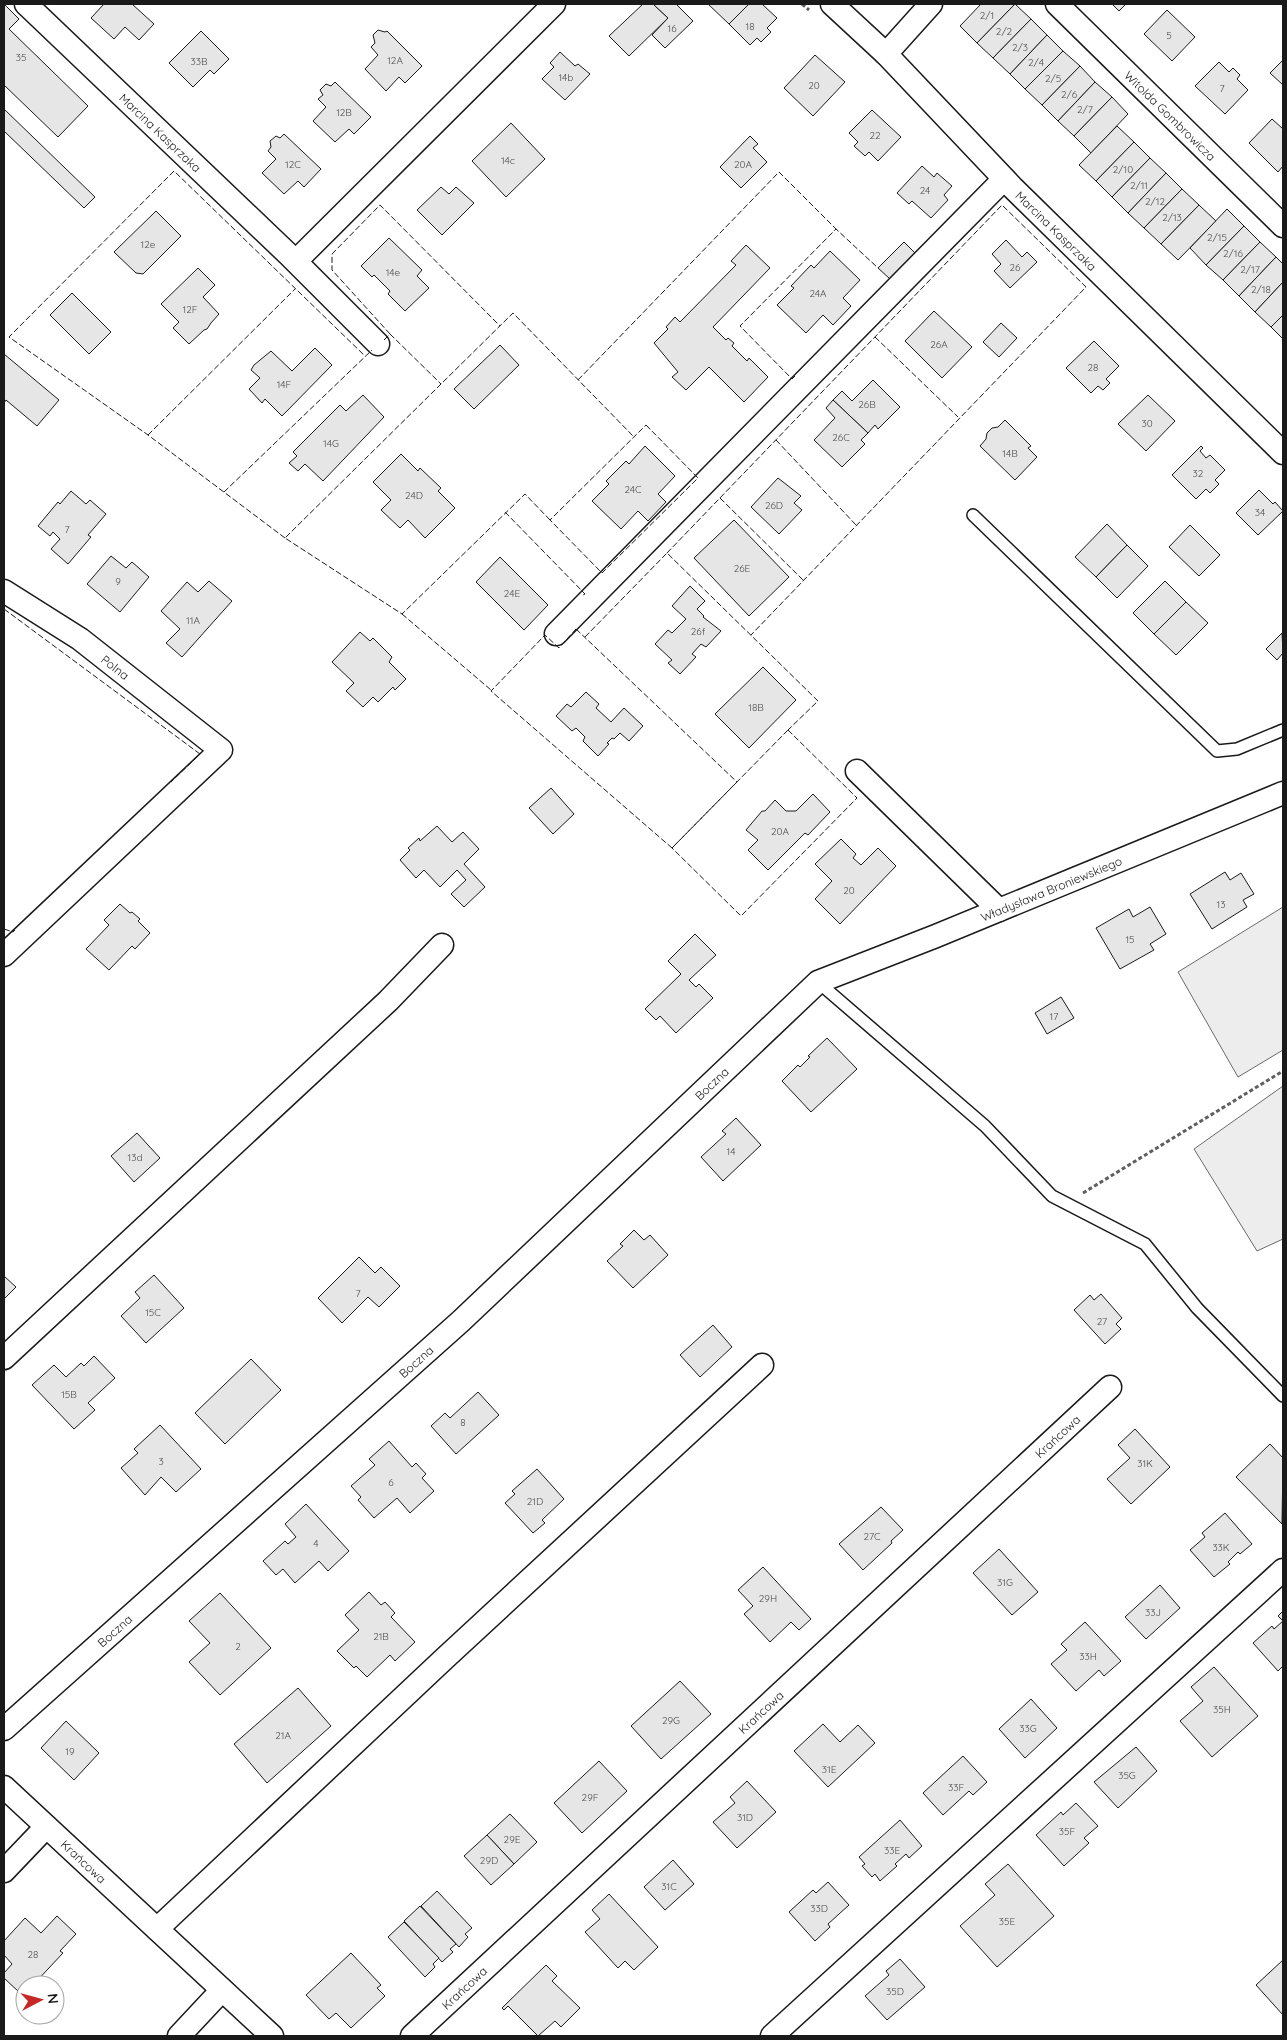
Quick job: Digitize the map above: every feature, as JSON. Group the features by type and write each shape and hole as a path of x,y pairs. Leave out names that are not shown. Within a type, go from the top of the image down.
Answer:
{"street":[{"name":"Marcina Kasprzaka","path":"26,4 296,261 378,344"},
{"path":"296,261 554,4"},
{"name":"Marcina Kasprzaka","path":"832,4 886,54 1004,179 1279,439"},
{"path":"886,54 931,4"},
{"name":"Witolda Gombrowicza","path":"1057,4 1283,226"},
{"path":"556,634 1004,179"},
{"name":"Polna","path":"4,591 80,639 221,750 4,955"},
{"path":"857,771 999,910"},
{"name":"Władysława Broniewskiego","path":"818,982 1283,793"},
{"path":"4,1358 388,1001 442,945"},
{"name":"Boczna","path":"4,1729 461,1321 818,982"},
{"path":"157,1929 444,1659 762,1365"},
{"name":"Krańcowa","path":"412,2036 1110,1387"},
{"path":"772,2036 1283,1570"},
{"name":"Krańcowa","path":"4,1787 272,2036"},
{"path":"4,1871 46,1827"},
{"path":"179,2036 222,1990"}],"lane":[{"path":"973,516 1217,751 1237,749 1283,730"},
{"path":"818,982 985,1126 1052,1196 1145,1244 1198,1308 1283,1396"}],"path":[{"path":"1066,1203 1283,1071"}],"shaded area":[{"path":"1283,907 1283,1050 1238,1077 1178,972"},
{"path":"1283,1086 1283,1239 1257,1251 1194,1149"}],"building":[{"path":"4,4 19,19 9,29 88,106 58,137 4,85"},
{"path":"104,4 132,4 154,24 139,40 125,27 114,39 91,18"},
{"path":"643,4 653,4 668,18 629,56 609,36"},
{"path":"653,4 676,4 693,21 665,48 652,35 668,18"},
{"path":"708,4 749,4 729,24"},
{"path":"749,4 762,4 777,18 767,28 771,32 761,42 757,38 750,45 729,24"},
{"path":"981,4 1015,4 977,43 960,26"},
{"path":"1015,4 1031,19 993,58 977,43"},
{"path":"1112,4 1126,4 1119,11"},
{"path":"1167,10 1195,37 1172,61 1144,34"},
{"path":"1031,19 1047,35 1010,74 993,58"},
{"path":"378,30 387,31 422,66 405,83 399,77 386,91 365,69 378,55 371,47 375,43 373,35"},
{"path":"201,31 229,59 214,74 210,70 193,87 169,63"},
{"path":"1047,35 1063,51 1025,89 1010,74"},
{"path":"1063,51 1080,66 1042,105 1025,89"},
{"path":"560,52 575,66 578,64 590,74 565,100 542,79 554,67 550,63"},
{"path":"815,55 845,82 813,116 784,88"},
{"path":"1283,60 1283,85 1270,73"},
{"path":"1219,62 1229,72 1233,68 1240,75 1237,79 1248,90 1225,114 1195,86"},
{"path":"1080,66 1095,82 1058,121 1042,105"},
{"path":"335,82 371,117 354,134 349,129 335,142 313,121 326,107 318,99 323,95 320,90 326,84 331,86"},
{"path":"1095,82 1112,97 1074,136 1058,121"},
{"path":"1112,97 1128,114 1091,153 1074,136"},
{"path":"4,109 95,197 84,208 4,131"},
{"path":"872,110 901,137 878,161 869,152 865,156 854,146 858,142 849,133"},
{"path":"1272,119 1283,129 1283,166 1278,172 1249,143"},
{"path":"511,123 545,159 506,197 472,161"},
{"path":"1117,126 1134,142 1096,181 1079,165"},
{"path":"284,134 321,169 304,187 298,181 284,194 262,173 276,159 268,151 271,147 270,141 276,136 280,138"},
{"path":"750,136 758,144 753,148 767,162 741,188 720,167"},
{"path":"1134,142 1150,158 1112,197 1096,181"},
{"path":"1150,158 1166,173 1128,213 1112,197"},
{"path":"922,166 934,177 937,173 952,186 944,195 948,200 931,218 912,201 909,204 897,193"},
{"path":"1166,173 1182,189 1144,228 1128,213"},
{"path":"441,187 449,194 456,187 474,203 442,235 417,210"},
{"path":"1182,189 1199,205 1161,244 1144,228"},
{"path":"1199,205 1216,221 1178,260 1161,244"},
{"path":"1227,209 1244,226 1206,265 1190,248"},
{"path":"156,211 181,236 143,274 136,273 114,252"},
{"path":"1244,226 1260,242 1223,280 1206,265"},
{"path":"389,238 422,270 417,276 429,288 405,311 388,294 390,291 374,275 372,277 361,266"},
{"path":"1006,240 1022,257 1027,252 1037,262 1010,288 994,271 1001,264 992,254"},
{"path":"904,242 915,253 890,279 878,268"},
{"path":"1260,242 1276,257 1239,296 1223,280"},
{"path":"746,245 770,268 713,327 726,340 728,338 734,343 732,346 747,361 749,358 768,377 744,402 709,367 686,390 672,377 678,372 654,343 668,329 666,327 675,317 680,322 736,265 731,261"},
{"path":"830,251 860,280 843,298 851,306 833,325 823,315 806,333 777,305 794,288 791,286 811,265 814,268"},
{"path":"1276,257 1283,264 1283,282 1255,312 1239,296"},
{"path":"198,268 215,285 203,297 219,314 207,329 189,344 173,328 179,322 161,304"},
{"path":"1283,282 1283,315 1271,327 1255,312"},
{"path":"72,293 111,332 89,354 50,315"},
{"path":"934,311 972,347 942,378 905,341"},
{"path":"1283,315 1283,339 1271,327"},
{"path":"1001,323 1017,338 999,357 983,342"},
{"path":"1094,341 1119,366 1106,379 1110,383 1103,390 1098,386 1091,393 1066,368"},
{"path":"500,345 519,365 474,409 454,389"},
{"path":"315,348 332,365 282,416 265,399 262,403 249,389 260,378 251,370 254,365 271,351 292,371"},
{"path":"4,354 59,400 37,426 6,400 4,403"},
{"path":"873,380 900,407 878,429 875,425 868,433 833,400 842,391 852,401"},
{"path":"363,395 384,417 323,481 305,464 298,471 289,463 297,456 293,452 340,405 346,411"},
{"path":"1148,395 1175,421 1146,451 1118,424"},
{"path":"833,400 868,433 861,440 865,444 842,467 814,440 835,418 826,408"},
{"path":"1005,420 1031,446 1028,448 1037,457 1015,480 980,446 986,439 987,433 992,428 998,427"},
{"path":"645,446 675,476 658,494 666,502 648,521 638,511 621,529 592,501 609,484 606,481 626,461 629,464"},
{"path":"1201,446 1203,448 1200,451 1206,458 1210,455 1225,470 1215,480 1219,484 1210,493 1206,489 1196,499 1172,475"},
{"path":"401,454 418,471 420,468 441,488 438,491 455,508 425,538 408,520 400,528 381,510 391,500 373,482"},
{"path":"778,478 801,496 794,503 802,510 779,534 751,507"},
{"path":"1259,490 1273,504 1275,502 1283,511 1258,535 1236,513"},
{"path":"71,491 86,504 90,500 106,514 88,535 91,537 68,564 51,549 60,539 53,532 50,536 38,526 58,502 60,504"},
{"path":"734,520 789,577 749,616 694,558"},
{"path":"1107,524 1127,545 1096,577 1075,557"},
{"path":"1190,525 1220,555 1199,576 1169,547"},
{"path":"1127,545 1148,566 1117,598 1096,577"},
{"path":"111,556 126,568 132,562 149,577 120,612 87,584"},
{"path":"500,557 548,605 524,630 476,582"},
{"path":"209,581 232,601 182,657 166,643 180,629 161,611 187,582 198,592"},
{"path":"1165,581 1186,602 1154,634 1133,613"},
{"path":"690,586 705,601 697,609 703,617 721,631 706,647 701,644 692,654 696,657 680,674 668,663 672,660 655,644 668,630 672,633 686,619 672,606"},
{"path":"1186,602 1208,623 1176,655 1154,634"},
{"path":"360,632 370,641 373,638 392,657 389,662 406,679 395,690 393,687 378,702 373,697 363,707 346,691 354,683 332,662"},
{"path":"1282,633 1283,653 1277,660 1266,649"},
{"path":"763,667 796,700 749,748 715,714"},
{"path":"586,692 599,704 596,708 611,722 624,708 643,726 629,741 620,733 614,739 612,738 598,756 583,741 585,737 576,728 572,731 556,716 567,704 571,707"},
{"path":"551,788 574,814 553,834 529,808"},
{"path":"813,794 830,812 808,835 805,833 768,870 748,850 758,840 746,830 762,811 765,811 775,800 786,811 796,811"},
{"path":"437,826 452,842 463,832 479,849 464,864 485,887 464,907 451,894 466,880 457,870 440,887 424,870 416,878 400,860 410,850 408,848 419,838 420,841"},
{"path":"841,839 856,854 853,858 861,865 878,848 896,866 840,924 815,899 832,881 815,864"},
{"path":"1225,872 1230,880 1241,873 1254,894 1243,900 1247,907 1212,929 1190,894"},
{"path":"120,904 140,919 138,921 150,933 135,949 132,946 109,970 86,949 109,925 104,920"},
{"path":"1150,907 1166,934 1150,944 1154,950 1120,969 1096,928 1129,909 1133,917"},
{"path":"695,934 716,955 689,980 696,987 699,984 713,998 676,1033 660,1016 656,1020 645,1009 681,974 668,961"},
{"path":"1061,997 1074,1018 1047,1034 1035,1013"},
{"path":"827,1038 857,1069 811,1112 782,1081 798,1065 800,1067 810,1057 808,1056"},
{"path":"736,1118 761,1145 723,1181 701,1157 726,1134 722,1131"},
{"path":"137,1133 160,1158 134,1182 111,1156"},
{"path":"634,1230 644,1240 650,1235 668,1255 633,1288 607,1261 623,1246 620,1244"},
{"path":"359,1257 375,1273 381,1267 400,1286 379,1307 368,1297 342,1323 318,1298"},
{"path":"154,1275 184,1308 146,1343 121,1316 140,1298 135,1292"},
{"path":"4,1276 16,1287 4,1299"},
{"path":"1101,1294 1122,1318 1116,1324 1121,1329 1105,1344 1074,1310 1090,1295 1094,1300"},
{"path":"713,1325 732,1347 700,1377 680,1355"},
{"path":"94,1356 115,1378 88,1403 95,1410 74,1429 32,1385 54,1365 66,1377 81,1363 84,1366"},
{"path":"251,1359 281,1390 225,1444 195,1413"},
{"path":"478,1392 499,1415 456,1454 431,1426 445,1413 450,1418"},
{"path":"160,1425 201,1469 176,1492 161,1477 145,1495 121,1468 138,1453 134,1449"},
{"path":"1135,1429 1170,1467 1131,1504 1107,1479 1130,1458 1118,1445"},
{"path":"389,1441 412,1467 416,1463 426,1474 422,1478 434,1491 410,1513 397,1498 374,1518 358,1500 361,1497 351,1486 375,1465 369,1459"},
{"path":"1270,1444 1283,1458 1282,1524 1236,1477"},
{"path":"537,1469 564,1499 542,1520 545,1523 533,1533 505,1503 515,1494 512,1491"},
{"path":"306,1504 349,1551 328,1571 319,1561 295,1583 283,1569 276,1575 263,1561 285,1541 288,1544 296,1537 285,1524"},
{"path":"881,1507 903,1530 863,1570 839,1544"},
{"path":"1225,1513 1252,1544 1240,1554 1238,1552 1228,1562 1230,1564 1214,1577 1190,1550 1205,1537 1202,1533"},
{"path":"999,1549 1038,1592 1012,1615 973,1573"},
{"path":"763,1567 811,1619 799,1630 791,1622 770,1642 744,1614 753,1606 738,1590"},
{"path":"1160,1585 1180,1608 1146,1639 1125,1617"},
{"path":"369,1592 381,1605 385,1602 395,1613 391,1617 415,1642 395,1661 390,1655 367,1677 356,1666 354,1668 337,1651 359,1630 345,1615"},
{"path":"220,1593 271,1648 220,1695 189,1662 210,1643 189,1621"},
{"path":"1283,1611 1283,1621 1278,1616"},
{"path":"1283,1621 1283,1666 1278,1671 1253,1643 1272,1626 1274,1629"},
{"path":"1085,1622 1121,1661 1104,1676 1099,1670 1076,1691 1051,1664 1067,1650 1061,1644"},
{"path":"1214,1667 1258,1716 1212,1757 1180,1721 1203,1701 1191,1687"},
{"path":"680,1681 711,1714 661,1759 631,1726"},
{"path":"298,1688 331,1726 267,1783 234,1744"},
{"path":"1031,1699 1057,1728 1025,1758 999,1729"},
{"path":"66,1721 99,1753 74,1780 41,1748"},
{"path":"823,1724 840,1742 858,1725 875,1743 828,1787 794,1751"},
{"path":"1136,1747 1157,1771 1118,1808 1094,1782"},
{"path":"963,1756 987,1782 973,1795 969,1791 943,1815 923,1793"},
{"path":"599,1761 627,1791 582,1833 554,1803"},
{"path":"747,1781 776,1812 737,1848 713,1822 735,1803 730,1797"},
{"path":"1076,1803 1098,1826 1084,1838 1089,1843 1064,1866 1036,1835 1061,1812 1063,1815"},
{"path":"510,1814 537,1842 514,1864 487,1835"},
{"path":"900,1820 922,1846 909,1858 906,1854 895,1864 897,1866 880,1881 875,1874 872,1877 862,1866 865,1864 859,1857"},
{"path":"487,1835 514,1864 491,1885 464,1856"},
{"path":"673,1860 694,1884 665,1910 644,1887"},
{"path":"1008,1864 1054,1916 997,1967 960,1926 995,1895 985,1884"},
{"path":"828,1882 849,1905 828,1924 830,1927 815,1941 789,1912 813,1890 816,1893"},
{"path":"437,1891 472,1928 465,1934 468,1937 459,1947 421,1906"},
{"path":"609,1894 658,1947 634,1970 625,1961 618,1968 585,1932 600,1919 592,1910"},
{"path":"420,1906 456,1944 450,1949 453,1952 442,1962 404,1921"},
{"path":"57,1916 76,1934 60,1951 63,1953 42,1975 15,1975 15,1988 4,1978 4,1973 12,1964 4,1955 4,1941 25,1918 41,1933"},
{"path":"404,1922 439,1958 433,1964 435,1967 425,1977 388,1937"},
{"path":"351,1953 381,1985 377,1988 385,1996 351,2028 336,2013 329,2019 306,1995"},
{"path":"900,1959 925,1987 887,2020 865,1996 889,1975 886,1971"},
{"path":"1283,1960 1283,2015 1256,1985"},
{"path":"546,1965 557,1976 552,1981 580,2008 561,2027 555,2021 538,2036 508,2006 504,2010 502,2008"}],"fence":[{"path":"285,538 148,435 9,337 174,171 365,356"},
{"path":"578,380 779,172 836,229"},
{"path":"390,334 332,270 332,254 380,205 500,326"},
{"path":"667,553 1002,205 1086,287 751,635"},
{"path":"795,376 792,379 740,326 836,229 878,268"},
{"path":"148,435 295,289"},
{"path":"550,520 525,494 402,614 285,538 513,313 634,437"},
{"path":"384,340 390,334 441,384"},
{"path":"875,337 958,417"},
{"path":"224,492 372,350"},
{"path":"646,425 698,478 602,573 550,520 646,425"},
{"path":"776,440 856,525"},
{"path":"720,498 803,580"},
{"path":"505,512 585,594 583,595"},
{"path":"585,637 667,553 818,701 788,730"},
{"path":"4,609 200,754 171,782"},
{"path":"402,614 491,690"},
{"path":"576,629 737,782 672,848 491,691 545,635 559,648 576,629"},
{"path":"788,730 857,798 741,916 672,848 788,730"},
{"path":"4,929 13,932 15,930"}]}
